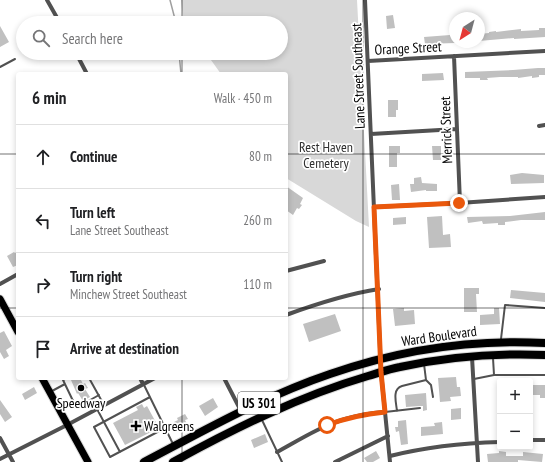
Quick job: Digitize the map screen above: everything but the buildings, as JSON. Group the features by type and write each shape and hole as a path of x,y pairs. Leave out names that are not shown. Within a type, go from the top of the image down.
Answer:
{"highway":[{"name":"Ward Boulevard","path":"144,462 266,400 331,373 405,353 455,345 545,343"},
{"name":"Ward Boulevard","path":"173,462 261,418 335,386 381,372 399,367 472,356 519,354 545,355"}],"main road":[{"path":"0,299 16,328"},
{"path":"43,380 88,462"}],"street":[{"path":"47,0 56,16"},
{"name":"Lane Street Southeast","path":"365,0 379,289 381,372 390,462"},
{"name":"Orange Street","path":"368,61 545,52"},
{"name":"Merrick Street","path":"454,56 460,203"},
{"path":"80,60 87,72"},
{"path":"539,126 545,125"},
{"path":"371,134 457,129"},
{"path":"374,207 545,197"},
{"path":"288,270 324,261"},
{"path":"0,284 16,275"},
{"path":"288,314 314,305 379,289"},
{"path":"472,356 478,462"},
{"path":"141,380 143,384"},
{"path":"0,459 151,380"},
{"path":"225,380 242,412"},
{"path":"277,452 327,425 362,414 385,412"},
{"path":"335,462 388,436"},
{"path":"0,438 13,462"},
{"path":"533,440 545,440"},
{"path":"390,456 428,448 476,442 497,442"}],"lane":[{"path":"0,67 15,59"},
{"path":"500,343 505,305 545,308"},
{"path":"493,355 494,375"},
{"path":"424,363 426,380 431,385 433,397"},
{"path":"473,380 494,375 545,375"},
{"path":"63,380 76,405 83,404 98,396"},
{"path":"90,380 104,405"},
{"path":"397,410 396,391 398,387 426,380"},
{"path":"50,392 65,384"},
{"path":"143,384 174,446"},
{"path":"150,397 94,427 110,457 165,428"},
{"path":"58,408 73,400"},
{"path":"385,412 420,408"},
{"path":"97,409 120,452"},
{"path":"261,418 282,462"}],"green space":[{"name":"Rest Haven Cemetery","path":"181,0 357,0 369,227 356,221 288,179 288,72 220,72 211,60 288,60 288,16 183,16"}],"waterway":[{"path":"170,0 174,16"},
{"path":"180,60 181,72"}],"place":[{"name":"Speedway","path":"81,388"},
{"name":"Walgreens","path":"136,426"}],"route":[{"path":"327,425 362,414 385,412 381,372 379,289 374,207 459,203"}]}
